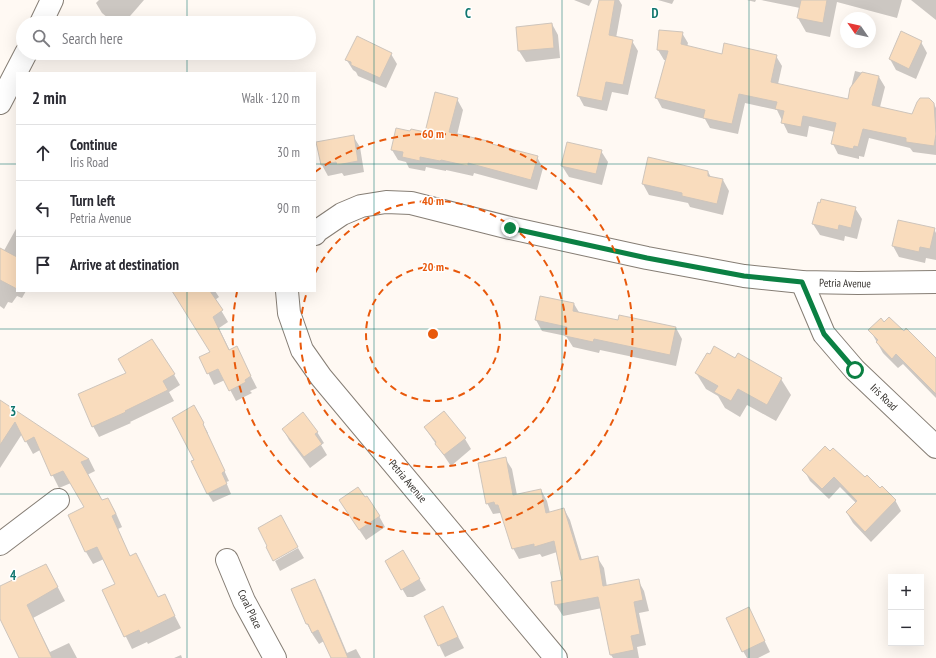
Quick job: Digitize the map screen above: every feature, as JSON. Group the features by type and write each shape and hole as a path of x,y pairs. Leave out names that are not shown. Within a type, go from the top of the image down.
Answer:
{"street":[{"path":"44,16 52,0"},
{"path":"16,72 22,60"},
{"path":"0,103 16,72"},
{"name":"Petria Avenue","path":"316,232 342,214 361,206 386,202 410,204 647,258 744,276 802,282 936,282"},
{"name":"Iris Road","path":"802,282 824,334 855,370 936,447"},
{"name":"Petria Avenue","path":"288,292 288,313 302,350 321,377 556,658"},
{"path":"0,544 58,500"},
{"path":"0,559 44,528"},
{"name":"Coral Place","path":"227,560 244,601 275,658"}],"building":[{"path":"599,0 615,0 609,35 633,40 623,85 606,82 602,101 577,96"},
{"path":"801,0 827,0 823,23 797,18"},
{"path":"552,23 554,48 518,51 516,27"},
{"path":"659,30 683,32 681,44 722,54 724,43 777,55 771,82 848,99 850,88 862,72 879,76 872,105 912,114 920,98 929,98 934,103 936,134 934,146 906,142 906,138 863,129 858,147 854,146 853,149 831,144 836,123 803,116 801,127 781,123 784,111 775,109 777,102 739,94 732,124 703,118 705,110 655,98 668,51 657,50"},
{"path":"901,31 922,41 909,69 889,59"},
{"path":"357,36 392,53 380,78 351,65 351,62 345,60"},
{"path":"435,92 458,98 449,132 492,142 492,144 538,156 531,180 468,163 468,166 420,157 420,161 402,157 403,152 391,150 396,128 425,132"},
{"path":"354,135 358,161 337,165 336,162 321,165 316,142"},
{"path":"567,142 602,150 596,174 561,166"},
{"path":"648,157 708,171 708,176 723,179 717,204 682,196 682,193 642,184"},
{"path":"821,199 856,207 851,228 839,225 838,230 812,224 818,202 820,203"},
{"path":"898,220 935,228 930,249 920,247 919,252 892,246"},
{"path":"0,248 16,256 16,288 0,280"},
{"path":"173,292 211,292 223,310 213,317 229,350 237,346 251,376 245,380 246,382 229,391 218,369 207,374 199,357 210,352"},
{"path":"540,296 574,303 573,311 618,320 619,315 676,327 670,355 594,339 593,342 565,336 567,327 535,320"},
{"path":"889,317 904,331 906,328 936,358 936,394 896,354 892,359 876,342 878,340 868,330 881,318 884,322"},
{"path":"152,339 175,374 163,381 168,390 125,411 126,412 92,427 78,394 126,373 118,359"},
{"path":"714,346 735,358 738,353 782,378 767,405 738,389 731,401 714,392 718,386 695,373 707,353 710,354"},
{"path":"0,400 89,459 81,462 102,500 108,498 116,514 112,516 130,556 136,553 158,597 165,594 175,616 140,633 139,630 124,637 102,590 115,584 97,547 85,552 68,515 84,507 63,471 51,476 34,437 25,442 15,422 0,445"},
{"path":"194,405 204,423 203,424 225,471 222,473 227,484 207,494 191,461 194,460 172,418"},
{"path":"444,411 466,438 444,455 424,427"},
{"path":"303,412 318,432 315,434 322,444 304,457 282,429"},
{"path":"825,446 830,451 833,448 865,477 867,475 880,488 882,486 896,500 865,532 846,512 857,501 834,477 822,489 802,470"},
{"path":"506,457 513,495 541,489 546,513 564,508 580,560 598,556 603,586 639,579 643,600 634,602 640,634 631,636 634,650 610,655 598,597 555,605 551,582 562,580 554,541 534,547 534,544 512,549 498,505 495,505 494,502 486,504 478,463"},
{"path":"358,487 365,497 367,496 380,516 359,530 339,500"},
{"path":"281,515 298,547 273,561 258,528"},
{"path":"403,550 420,579 401,590 385,561"},
{"path":"46,564 58,587 27,605 52,658 19,658 0,619 0,586"},
{"path":"315,579 348,658 331,658 318,630 312,633 308,624 306,624 291,589"},
{"path":"443,606 458,637 438,646 424,616"},
{"path":"749,607 765,641 742,652 726,618"}],"route":[{"path":"510,228 647,258 744,276 802,282 824,334 855,370"}]}
